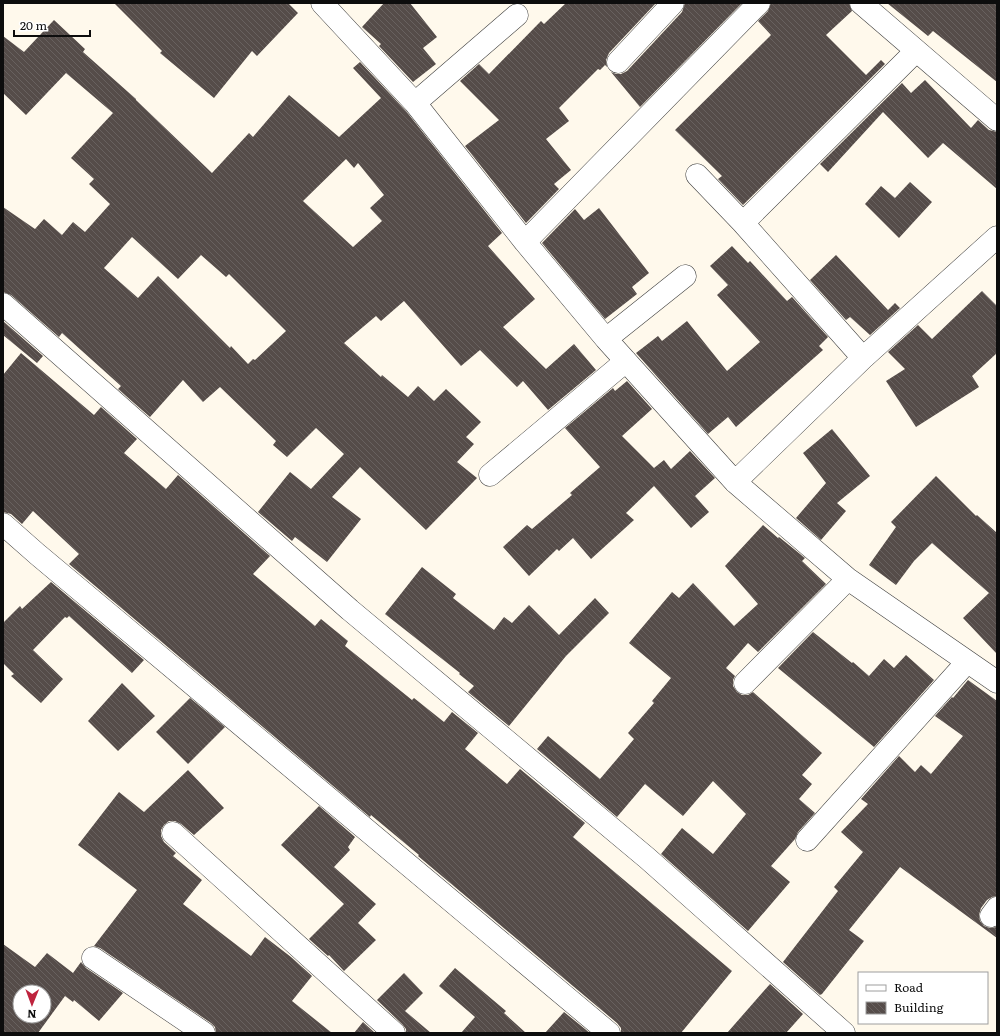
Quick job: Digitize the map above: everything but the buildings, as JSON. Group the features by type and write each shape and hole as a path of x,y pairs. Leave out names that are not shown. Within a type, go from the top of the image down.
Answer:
{"street":[{"path":"322,3 415,103 525,242 606,338 735,482 848,579 967,662 995,678"},
{"path":"618,62 672,3"},
{"path":"525,242 759,3"},
{"path":"861,3 997,120"},
{"path":"415,103 517,15"},
{"path":"743,223 916,51"},
{"path":"698,175 743,223 863,358"},
{"path":"735,482 863,358 997,237"},
{"path":"606,338 685,276"},
{"path":"3,304 350,610 647,858 844,1033"},
{"path":"490,475 626,361"},
{"path":"3,524 49,565 609,1033"},
{"path":"745,683 848,579"},
{"path":"807,840 967,662"},
{"path":"173,832 394,1033"},
{"path":"93,958 204,1033"}]}
